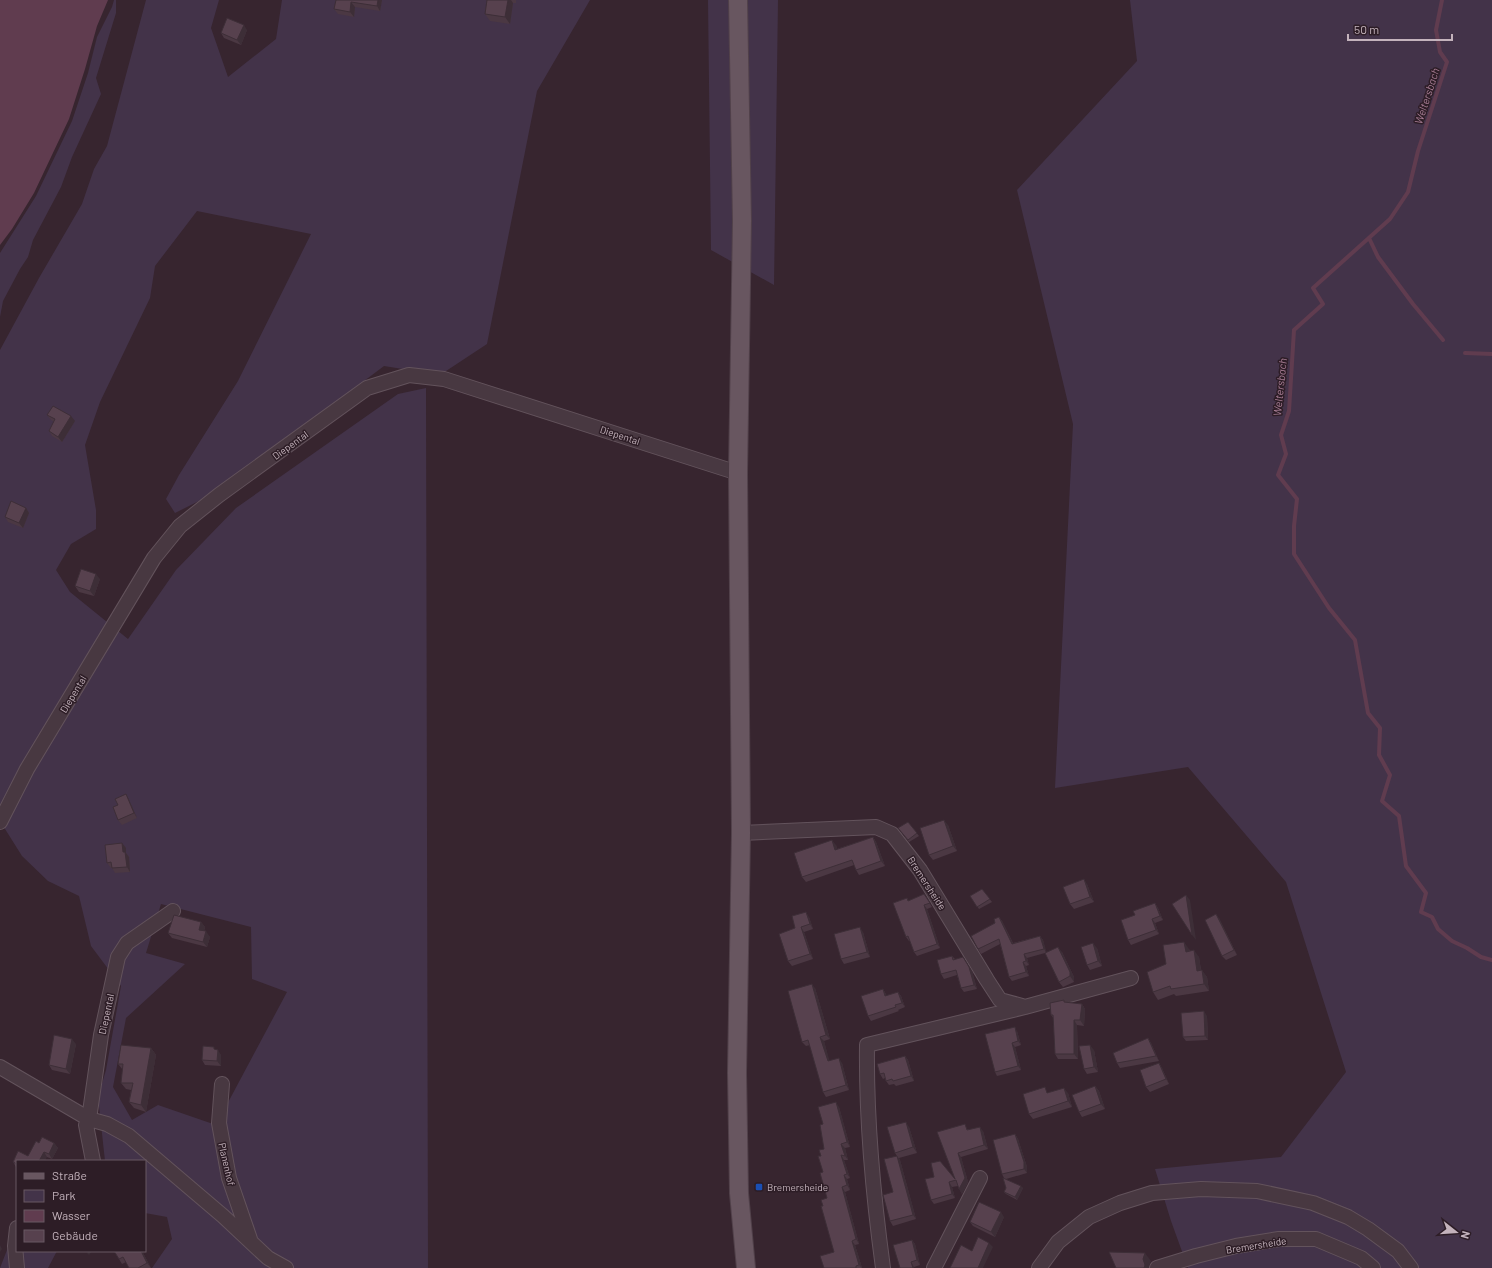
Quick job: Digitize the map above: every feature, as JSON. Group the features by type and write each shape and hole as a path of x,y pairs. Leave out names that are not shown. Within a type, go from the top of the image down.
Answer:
{"main road":[{"path":"738,0 742,220 738,473 742,833 737,1073 739,1193 746,1268"}],"street":[{"name":"Diepental","path":"0,822 28,769 154,558 180,526 219,495 367,388 408,375 444,379 738,473"},
{"name":"Bremersheide","path":"742,833 876,827 892,834 920,870 1000,1000 1025,1006"},
{"name":"Diepental","path":"93,1160 86,1125 89,1119 102,1035 118,957 127,943 173,911"},
{"name":"Bremersheide","path":"883,1268 874,1196 866,1081 867,1045 1131,978"},
{"path":"0,1067 89,1119 107,1124 129,1136 224,1216 268,1258 286,1268"},
{"name":"Planenhof","path":"222,1084 219,1123 229,1178 251,1242"},
{"path":"934,1268 980,1178"},
{"path":"1039,1268 1058,1242 1088,1217 1120,1203 1152,1193 1201,1189 1257,1191 1313,1203 1348,1217 1368,1230 1398,1252 1411,1268"},
{"path":"16,1237 15,1246 17,1268"},
{"name":"Bremersheide","path":"1157,1268 1236,1246 1279,1239 1316,1239 1361,1258 1374,1268"}],"green space":[{"path":"114,0 116,0 116,13 96,78 101,94 72,157 61,187 33,240 28,257 3,301 0,317 0,253 36,196 72,121 88,73 97,37"},
{"path":"146,0 219,0 211,28 228,77 276,39 282,0 590,0 537,91 487,344 440,375 384,366 215,493 175,513 166,499 179,475 238,381 311,234 197,211 155,266 150,298 100,402 85,445 96,510 96,529 71,544 56,570 70,592 128,639 176,570 236,508 398,394 426,388 428,1268 152,1268 172,1239 167,1217 146,1213 146,1160 105,1160 98,1097 106,1070 121,986 91,946 79,896 48,881 22,856 0,821 0,350 39,278 82,204 94,169 107,146","holes":["161,904 251,927 252,979 287,992 216,1125 158,1105 132,1120 113,1087 126,1018 185,964 146,953"]},
{"path":"708,0 778,0 774,285 711,250"},
{"path":"1130,0 1492,0 1492,1268 1188,1268 1171,1221 1155,1169 1281,1157 1346,1072 1286,882 1188,767 1055,788 1073,424 1017,190 1137,61"},
{"path":"14,1232 16,1252 56,1252 48,1268 0,1268"}],"water":[{"path":"0,0 108,0 97,26 69,119 34,193 12,229 0,245"}],"building":[{"path":"336,0 378,0 377,6 351,2 350,12 334,9"},
{"path":"487,0 508,0 505,17 485,14"},
{"path":"227,18 244,25 237,40 221,33"},
{"path":"53,406 71,416 58,437 49,431 55,419 47,415"},
{"path":"11,501 26,508 19,523 5,517"},
{"path":"81,569 96,574 90,591 75,586"},
{"path":"126,794 134,813 118,820 113,807 118,805 115,799"},
{"path":"944,820 953,846 929,855 920,828"},
{"path":"908,822 917,833 908,840 898,828"},
{"path":"873,837 881,861 856,870 852,860 802,877 794,853 832,840 835,850"},
{"path":"122,843 127,867 112,868 111,862 107,863 105,845"},
{"path":"1084,879 1090,897 1070,904 1063,887"},
{"path":"982,889 990,899 977,907 970,896"},
{"path":"924,894 930,903 924,905 937,944 914,952 908,936 906,937 893,903 907,898 908,901"},
{"path":"1186,895 1192,935 1172,904"},
{"path":"1155,903 1160,916 1152,919 1156,930 1128,940 1121,920 1135,915 1133,911"},
{"path":"806,912 810,924 801,927 810,954 788,961 779,934 795,928 792,916"},
{"path":"1216,914 1234,950 1222,956 1205,920"},
{"path":"174,915 201,922 199,930 206,931 203,942 168,933"},
{"path":"999,917 1012,944 1040,936 1044,949 1024,954 1026,961 1023,962 1026,972 1009,977 999,939 978,949 971,936 995,923 994,919"},
{"path":"860,927 867,952 841,959 834,934"},
{"path":"1184,942 1186,952 1194,950 1197,971 1202,970 1204,984 1171,989 1170,986 1153,992 1147,972 1166,964 1163,945"},
{"path":"1093,943 1098,961 1087,965 1081,947"},
{"path":"1058,947 1070,972 1070,976 1059,982 1045,953"},
{"path":"952,956 953,960 963,957 969,967 974,985 961,988 956,970 941,974 937,960"},
{"path":"812,984 826,1035 820,1037 828,1061 839,1058 846,1085 823,1092 808,1040 802,1042 788,991"},
{"path":"883,989 885,996 898,992 902,1003 895,1005 896,1007 868,1016 861,996"},
{"path":"1064,1000 1064,1002 1082,1004 1080,1020 1074,1020 1074,1054 1055,1054 1053,1015 1051,1015 1050,1003"},
{"path":"1204,1011 1205,1036 1183,1037 1181,1013"},
{"path":"1015,1027 1018,1041 1012,1043 1018,1066 995,1072 985,1034"},
{"path":"54,1035 72,1039 66,1069 49,1065"},
{"path":"1148,1038 1156,1056 1117,1063 1113,1053"},
{"path":"121,1045 151,1048 141,1105 129,1102 133,1083 121,1083 123,1064 118,1064"},
{"path":"1090,1045 1094,1067 1084,1069 1079,1046"},
{"path":"203,1046 214,1047 214,1049 218,1050 217,1061 202,1060"},
{"path":"905,1056 911,1076 893,1081 892,1079 886,1081 884,1073 880,1074 877,1064"},
{"path":"1159,1063 1166,1079 1146,1087 1140,1070"},
{"path":"1095,1086 1101,1104 1079,1112 1072,1095"},
{"path":"1045,1087 1047,1093 1064,1088 1068,1101 1029,1114 1023,1094"},
{"path":"836,1102 847,1142 841,1144 845,1156 841,1155 847,1174 844,1175 847,1185 842,1187 856,1239 852,1241 859,1265 856,1266 856,1268 824,1268 820,1256 834,1252 821,1206 823,1206 821,1200 827,1198 820,1173 823,1172 818,1156 821,1156 819,1150 824,1149 820,1125 823,1124 818,1107"},
{"path":"906,1122 913,1147 895,1153 887,1127"},
{"path":"965,1124 967,1130 980,1127 984,1145 958,1153 965,1178 959,1189 956,1180 949,1182 952,1194 931,1200 925,1179 934,1177 931,1163 940,1161 955,1179 937,1132"},
{"path":"1015,1134 1024,1162 1024,1169 1002,1174 993,1140"},
{"path":"42,1137 54,1143 49,1154 44,1152 40,1160 16,1160 16,1164 13,1162 18,1151 28,1156 36,1141 39,1143"},
{"path":"897,1156 913,1215 890,1221 883,1195 893,1192 884,1159"},
{"path":"1003,1178 1021,1186 1015,1197 1004,1192 1006,1188"},
{"path":"979,1202 1001,1212 991,1232 970,1222"},
{"path":"978,1237 989,1243 978,1268 950,1268 961,1245 972,1251"},
{"path":"912,1240 917,1260 911,1262 913,1268 900,1268 893,1245"},
{"path":"115,1252 142,1252 147,1263 138,1268 129,1268 123,1257 119,1259"},
{"path":"1109,1252 1145,1253 1143,1259 1145,1265 1144,1268 1116,1268"}],"waterway":[{"name":"Weltersbach","path":"1442,0 1436,30 1440,52 1447,62 1418,151 1408,192 1390,219 1313,288 1323,304 1294,330 1289,411 1281,435 1286,454 1278,475 1297,499 1294,526 1294,554 1329,608 1355,640 1368,713 1380,728 1379,755 1390,775 1382,801 1399,816 1406,866 1426,893 1421,912 1432,917 1438,929 1452,941 1481,957 1492,960"},
{"path":"1369,238 1378,257 1413,304 1443,340"},
{"path":"1465,353 1492,354"}],"place":[{"name":"Bremersheide","path":"759,1187"}]}
